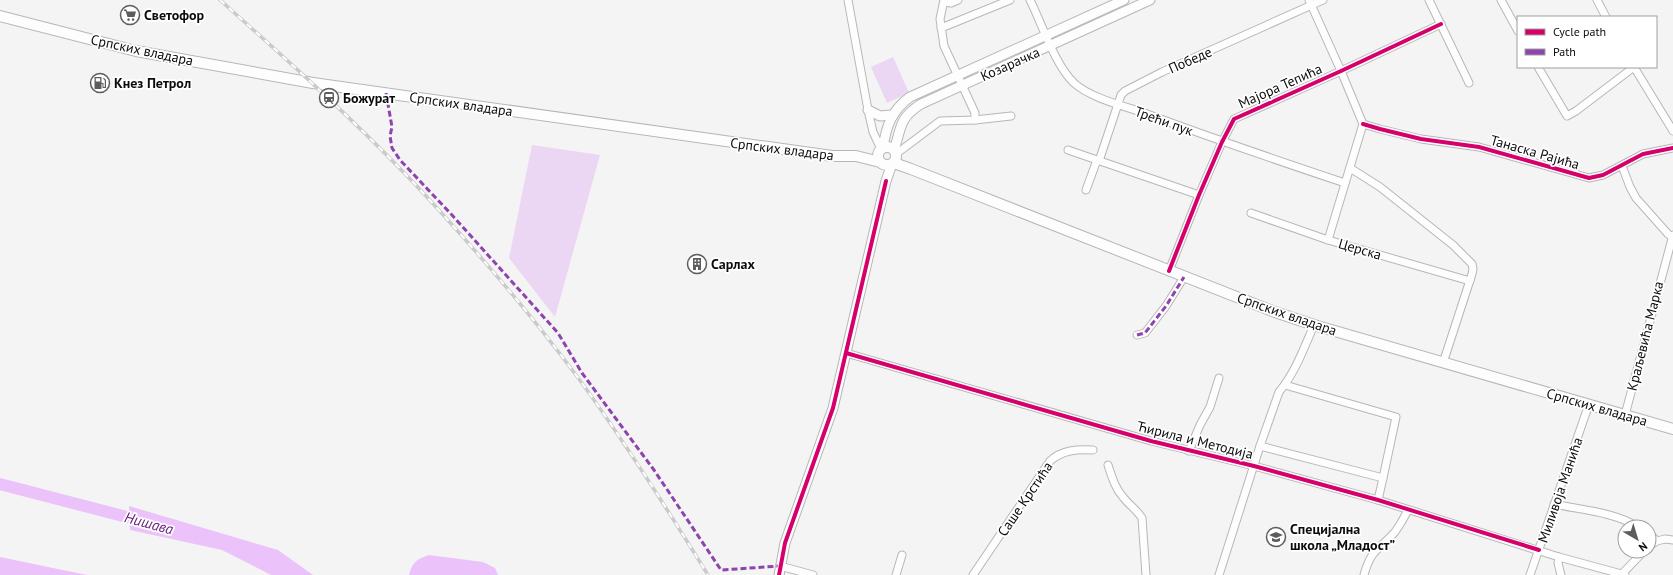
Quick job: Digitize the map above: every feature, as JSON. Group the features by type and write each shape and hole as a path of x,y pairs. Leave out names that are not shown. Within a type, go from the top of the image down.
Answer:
{"main road":[{"name":"Српских владара","path":"0,16 136,51 313,83 832,156 856,156 872,152 888,157 1184,277 1314,326 1673,429"}],"street":[{"path":"813,575 779,571 785,543 833,408 886,181 888,157 873,132 848,0"},
{"path":"958,0 951,3 944,1 941,12 941,28 944,46 975,114 975,120"},
{"path":"941,28 1010,0"},
{"name":"Трећи пук","path":"1030,0 1064,71 1076,84 1094,95 1222,142 1345,183"},
{"name":"Козарачка","path":"888,157 886,128 891,115 898,106 910,97 1124,0"},
{"name":"Козарачка","path":"888,157 908,113 921,104 1150,0"},
{"name":"Победе","path":"1086,190 1119,104 1121,95 1125,91 1162,72 1310,3 1323,0"},
{"path":"1430,0 1469,83"},
{"path":"1501,0 1517,29"},
{"path":"1596,0 1605,16"},
{"path":"1310,3 1363,124 1328,240"},
{"name":"Мајора Тепића","path":"1170,271 1199,195 1232,121 1237,116 1341,71 1441,24"},
{"path":"1539,68 1564,114 1567,116 1633,68"},
{"path":"1635,68 1673,131"},
{"path":"868,110 880,116 891,115"},
{"path":"888,157 940,121 975,120 1011,116"},
{"name":"Танаска Рајића","path":"1363,124 1380,130 1421,139 1479,147 1589,178 1598,177 1644,154 1673,148"},
{"path":"1068,150 1199,195"},
{"path":"1622,166 1636,198 1668,234 1673,236"},
{"path":"1350,168 1380,187 1463,253 1473,266 1470,281 1443,363"},
{"name":"Церска","path":"1251,213 1328,240 1470,281"},
{"name":"Краљевића Марка","path":"1625,415 1673,236"},
{"path":"1136,336 1145,334 1166,306 1184,277"},
{"path":"1219,575 1260,446 1279,392 1285,385 1314,326"},
{"name":"Ћирила и Методија","path":"846,353 1101,427 1254,466 1378,500 1622,575"},
{"path":"1189,450 1210,407 1219,378"},
{"path":"1285,385 1396,417 1378,500"},
{"name":"Миливоја Манића","path":"1530,575 1589,404"},
{"path":"1260,446 1383,478"},
{"name":"Саше Крстића","path":"973,575 1050,460 1065,451 1093,450"},
{"path":"1108,465 1116,488 1126,501 1134,506 1142,518 1146,575"},
{"path":"1554,504 1619,519"},
{"path":"1364,575 1368,561 1374,552 1394,532 1408,510"},
{"path":"1657,540 1673,540"},
{"path":"896,575 902,555"},
{"path":"1559,556 1558,564 1561,575"},
{"path":"1622,575 1637,559"}],"shaded area":[{"path":"893,57 909,93 887,103 871,67"},
{"path":"532,145 600,155 555,317 509,258"}],"water":[{"path":"129,506 278,550 313,575 271,575 222,550 130,530"},
{"path":"429,555 483,562 495,568 498,575 409,575 413,564 421,558"},
{"path":"0,557 87,575 0,575"}],"waterway":[{"name":"Нишава","path":"0,484 146,522"}],"railway":[{"path":"220,0 359,127 412,181 491,269 543,332 611,424 708,575"}],"marked path":[{"path":"386,93 392,127 390,136 392,148 400,160 452,215 558,333 582,373 654,470 721,570 780,566"},
{"path":"1137,335 1145,333 1166,306 1184,277"}],"cycle path":[{"path":"1169,271 1199,195 1222,142 1234,119 1441,24"},
{"path":"1363,124 1421,139 1479,147 1589,178 1603,175 1643,154 1673,148"},
{"path":"779,575 785,543 833,408 886,181"},
{"path":"846,353 1151,441 1254,466 1378,500 1539,550"}],"place":[{"name":"Светофор","path":"130,15"},
{"name":"Кнез Петрол","path":"100,83"},
{"name":"Божурат","path":"329,98"},
{"name":"Сарлах","path":"697,264"},
{"name":"Специјална школа „Младост”","path":"1276,537"}]}
